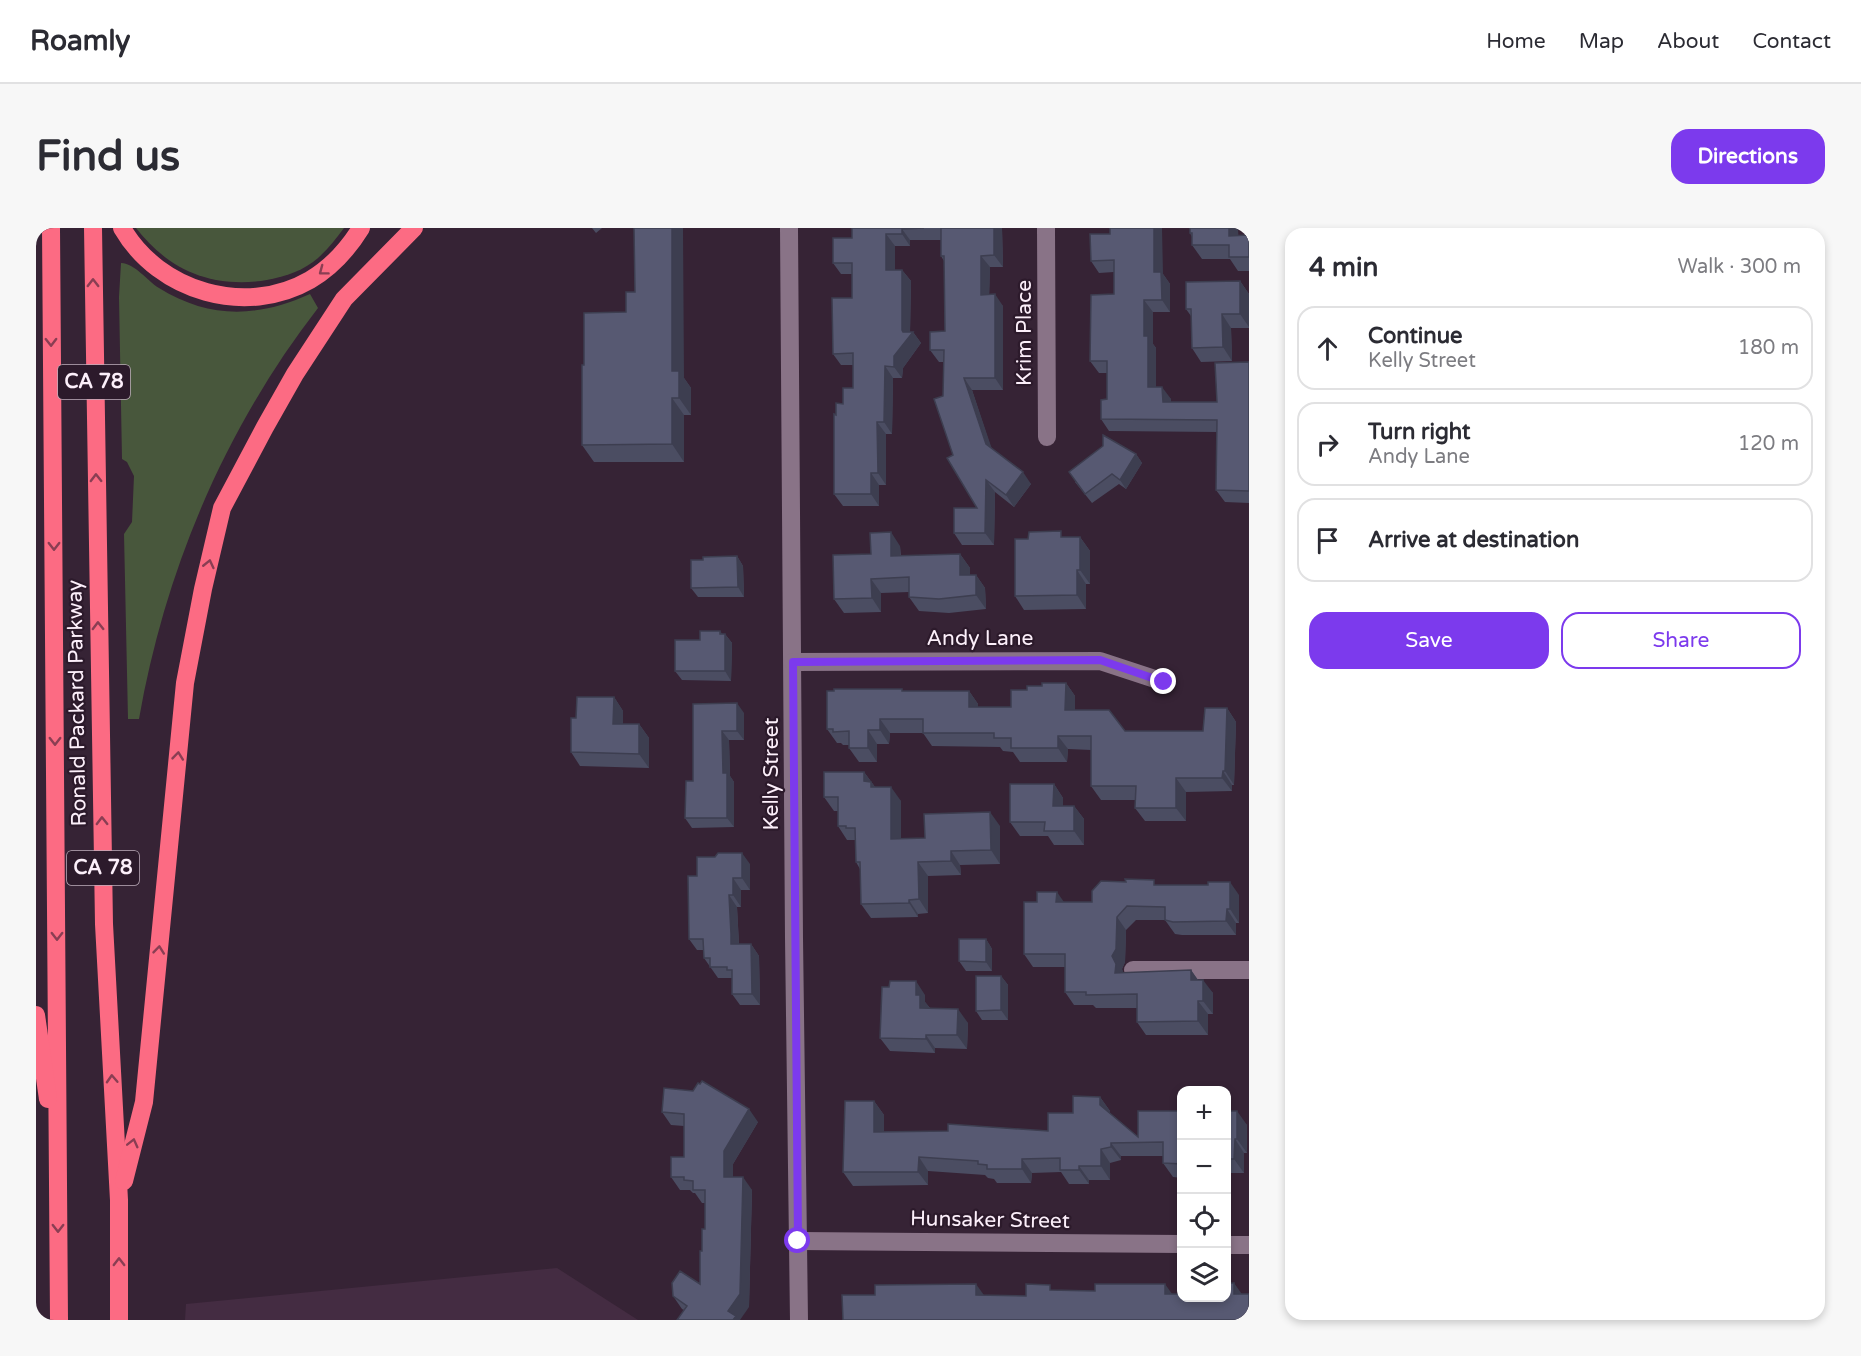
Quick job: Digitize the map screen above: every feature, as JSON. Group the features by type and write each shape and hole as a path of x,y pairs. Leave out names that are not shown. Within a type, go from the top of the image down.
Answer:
{"highway":[{"name":"Ronald Packard Parkway","path":"51,228 59,1320"},
{"name":"Ronald Packard Parkway","path":"93,228 104,924 119,1200 119,1320"},
{"path":"122,228 128,239 159,270 186,286 221,296 246,298 292,289 310,280 340,257 361,228"},
{"path":"119,1200 144,1102 185,683 203,589 222,508 295,374 344,299 414,228"},
{"path":"36,1015 58,1169"}],"street":[{"name":"Kelly Street","path":"789,228 799,1320"},
{"name":"Krim Place","path":"1046,228 1047,437"},
{"name":"Andy Lane","path":"793,662 1100,660 1164,682"},
{"path":"1133,970 1249,970"},
{"name":"Hunsaker Street","path":"798,1241 1177,1244"},
{"path":"1231,1245 1249,1245"}],"shaded area":[{"path":"557,1268 638,1320 185,1320 186,1304"}],"green space":[{"path":"136,228 344,228 322,255 301,269 275,278 242,282 207,278 176,265 149,243"},
{"path":"121,263 136,269 159,288 178,298 215,310 233,312 271,308 310,294 318,308 254,402 227,451 203,503 165,609 150,663 139,719 128,719 124,534 132,522 134,476 127,462 122,459 119,297"}],"building":[{"path":"634,228 672,228 672,371 679,371 679,398 672,398 672,444 582,445 584,313 626,312 626,292 635,292"},
{"path":"852,228 924,228 902,229 902,234 886,234 886,270 902,270 902,330 913,332 894,356 894,367 885,366 884,422 877,422 878,473 871,473 871,494 834,494 834,414 836,415 836,403 843,404 843,388 853,388 853,353 833,354 832,298 852,298 852,263 833,263 833,238 852,238"},
{"path":"941,228 994,228 994,255 981,256 981,295 995,294 995,378 964,378 986,444 1023,472 1006,495 986,480 985,533 954,533 954,508 977,508 947,458 953,455 934,399 943,396 944,350 930,350 930,332 945,331 944,256 941,256"},
{"path":"1110,228 1154,228 1154,272 1161,272 1162,300 1144,300 1144,336 1148,336 1148,387 1162,387 1163,402 1217,402 1215,363 1249,362 1249,491 1216,490 1217,420 1101,419 1101,400 1107,399 1107,361 1090,361 1091,295 1114,294 1114,260 1091,261 1090,234 1110,234"},
{"path":"1190,228 1229,228 1229,236 1249,235 1249,257 1229,257 1229,245 1192,245"},
{"path":"1240,281 1240,314 1222,314 1223,347 1192,348 1191,309 1186,309 1186,282"},
{"path":"1103,435 1136,454 1120,480 1112,474 1085,494 1069,472 1103,446"},
{"path":"1061,531 1061,537 1080,537 1077,595 1015,596 1015,539 1028,539 1029,532"},
{"path":"891,532 891,556 960,554 960,575 976,575 976,595 939,599 909,597 909,577 871,579 872,598 834,599 833,555 871,554 870,533"},
{"path":"737,556 738,587 691,588 691,560 703,560 703,557"},
{"path":"700,631 720,631 720,634 725,634 725,671 675,671 675,640 700,640"},
{"path":"1042,683 1066,683 1065,710 1109,710 1125,731 1203,731 1205,708 1227,708 1225,771 1223,771 1222,778 1176,778 1176,808 1135,808 1136,786 1091,786 1091,736 1058,736 1058,748 1011,748 1011,738 994,738 994,733 923,733 923,719 880,719 880,730 868,730 868,748 849,748 849,731 833,732 833,729 827,729 827,691 834,691 834,689 969,691 969,707 1011,707 1011,690 1027,690 1027,686 1042,686"},
{"path":"577,697 614,697 613,724 639,724 639,754 571,752 571,718 576,718"},
{"path":"737,703 737,731 722,731 723,773 727,773 727,818 685,818 686,781 693,781 693,704"},
{"path":"824,772 864,772 864,781 871,782 871,787 891,787 891,839 925,838 924,814 990,812 991,850 951,851 951,861 918,862 919,899 909,900 909,903 861,904 860,862 856,862 855,828 838,826 838,797 824,797"},
{"path":"1010,784 1054,784 1053,806 1074,806 1074,831 1044,831 1045,822 1010,822"},
{"path":"718,853 742,853 742,878 733,878 733,895 729,895 731,944 751,944 752,994 732,994 732,970 727,970 727,967 710,967 710,958 704,958 703,939 689,939 688,876 697,876 697,857 715,857"},
{"path":"1125,879 1154,880 1154,885 1208,885 1208,882 1230,882 1230,909 1227,909 1226,921 1173,922 1165,920 1165,907 1127,906 1117,917 1116,949 1112,956 1116,964 1115,973 1191,970 1191,980 1203,980 1203,1001 1198,1001 1198,1021 1137,1022 1137,994 1086,995 1086,992 1065,992 1065,954 1024,954 1024,902 1037,902 1037,892 1057,892 1056,902 1092,902 1092,891 1101,881 1126,882"},
{"path":"959,939 986,939 986,962 959,961"},
{"path":"976,976 1001,976 1001,1010 976,1011"},
{"path":"890,981 916,981 916,995 920,995 920,1008 958,1009 957,1035 926,1035 926,1039 880,1038 882,987 889,987"},
{"path":"702,1081 749,1109 724,1151 724,1177 743,1177 740,1294 728,1311 736,1316 733,1320 677,1320 687,1306 673,1296 672,1283 680,1271 700,1284 702,1229 705,1229 705,1190 693,1190 693,1181 684,1180 684,1177 671,1177 671,1157 684,1157 684,1114 662,1112 664,1088 693,1091"},
{"path":"1073,1096 1100,1097 1100,1105 1138,1137 1138,1111 1177,1111 1177,1164 1163,1163 1163,1142 1111,1143 1111,1147 1101,1149 1101,1166 1079,1166 1079,1170 1060,1170 1060,1158 1022,1159 1022,1169 987,1169 987,1165 978,1164 978,1161 919,1157 918,1172 843,1172 845,1101 874,1101 874,1132 948,1131 948,1124 1048,1131 1048,1113 1073,1113"},
{"path":"1231,1111 1237,1111 1237,1139 1235,1139 1234,1159 1231,1159"},
{"path":"1231,1283 1234,1283 1234,1294 1249,1294 1249,1320 843,1320 842,1295 875,1295 875,1285 976,1284 976,1295 1026,1296 1026,1284 1050,1285 1050,1290 1095,1291 1095,1284 1165,1284 1165,1294 1177,1294 1177,1302 1231,1302"}],"route":[{"path":"798,1241 793,662 1100,660 1164,682"}]}
